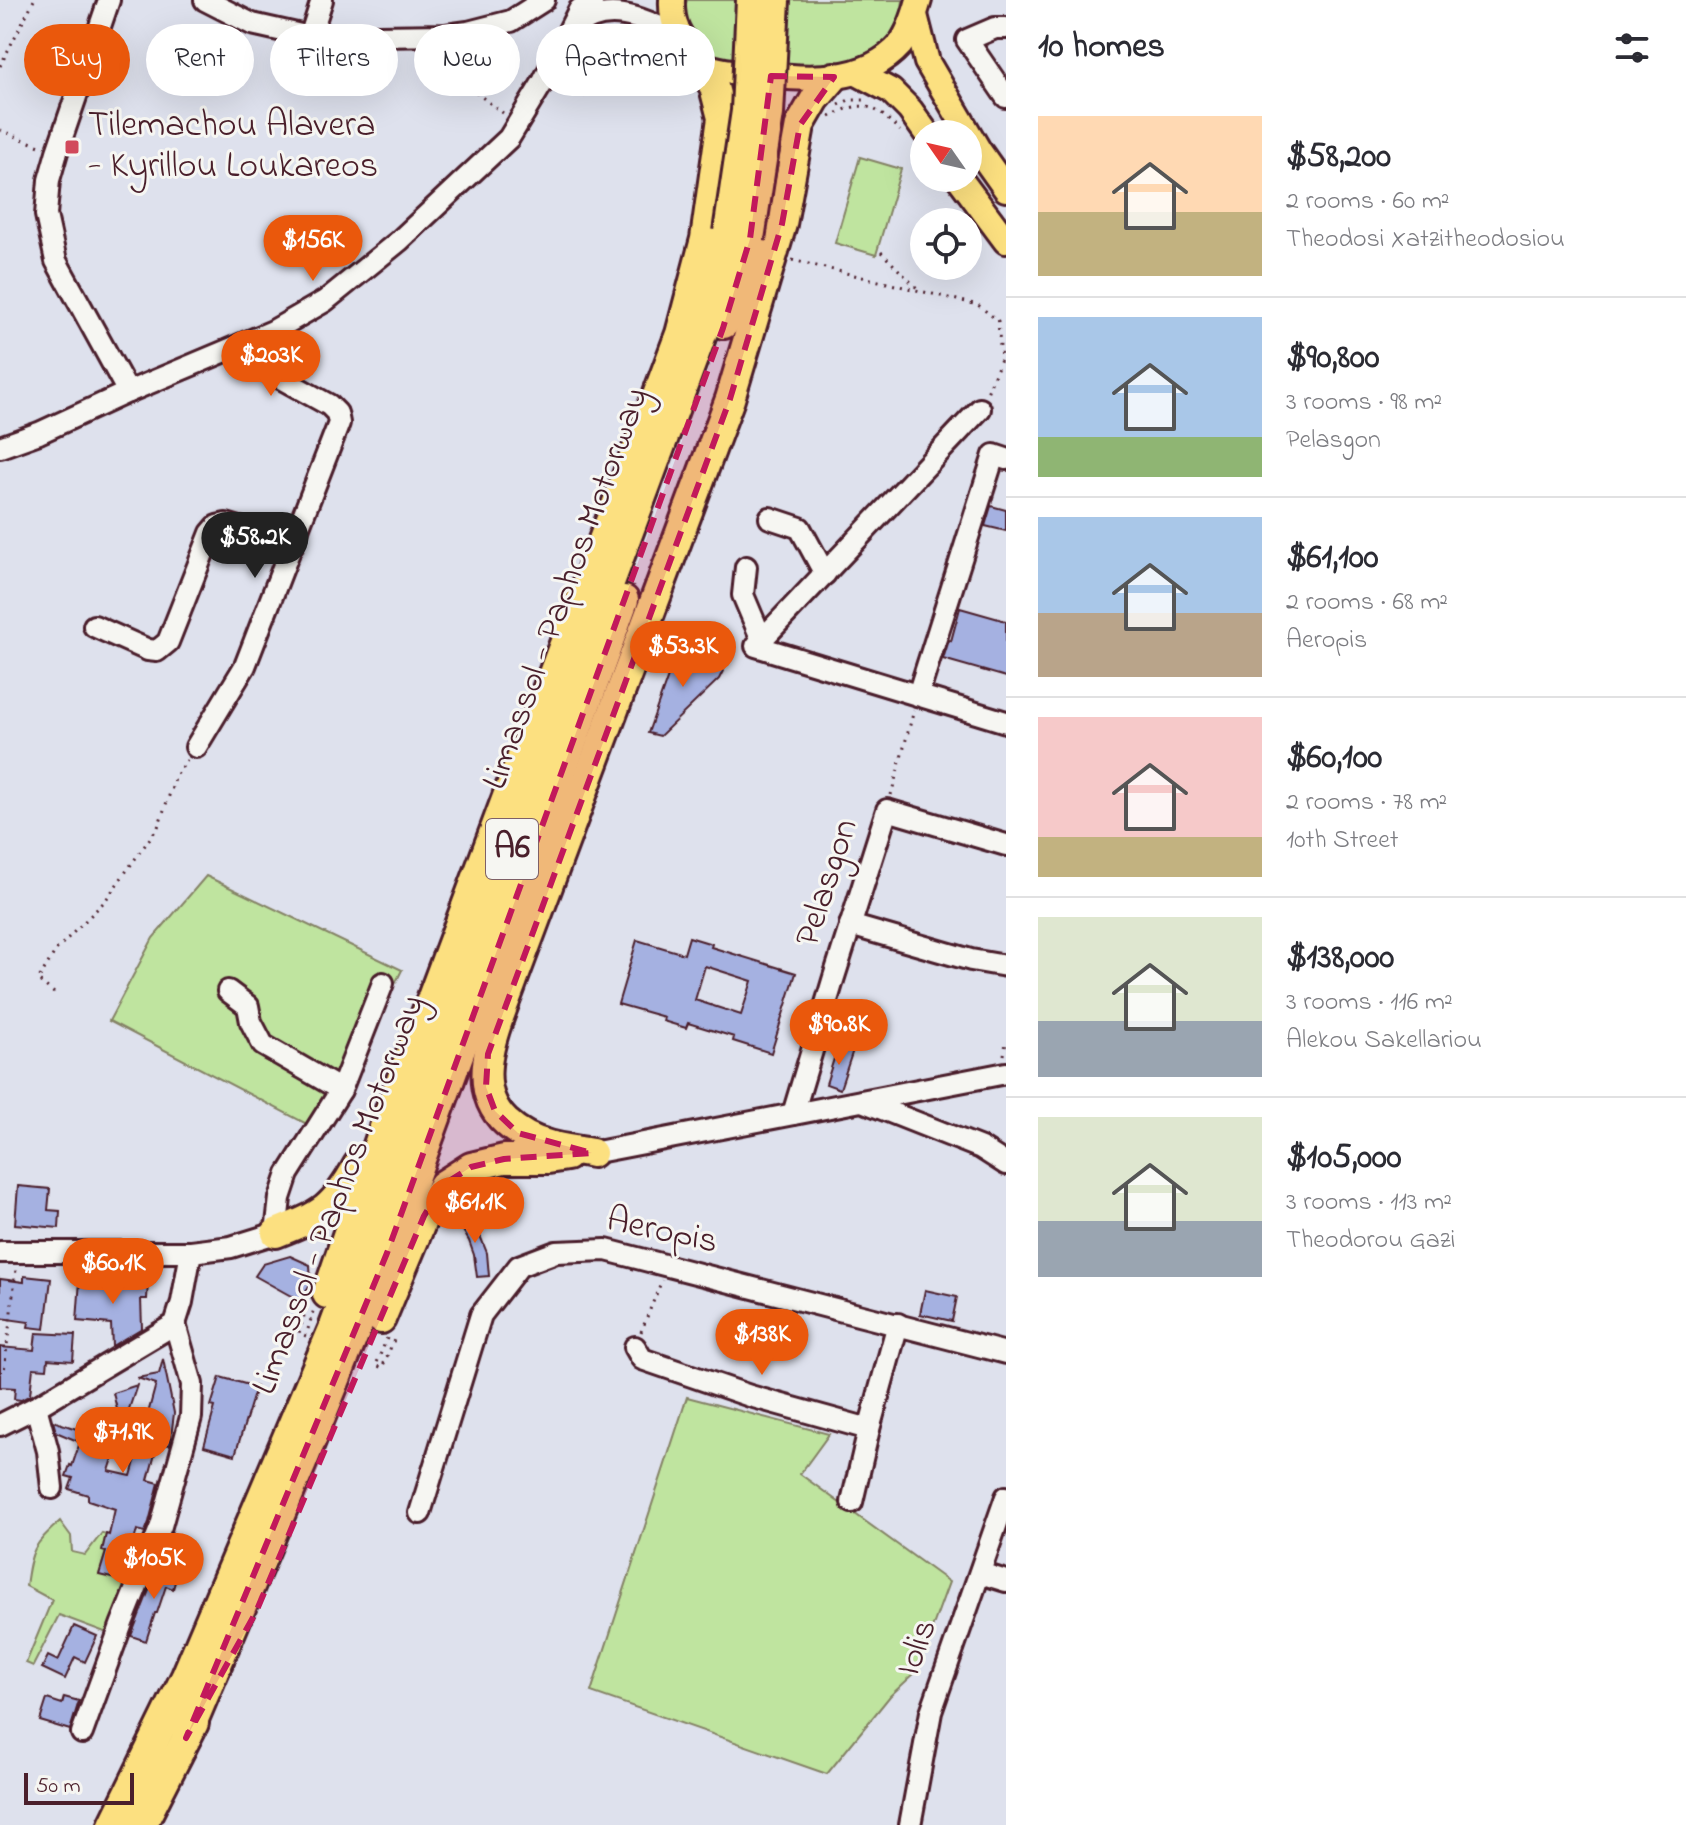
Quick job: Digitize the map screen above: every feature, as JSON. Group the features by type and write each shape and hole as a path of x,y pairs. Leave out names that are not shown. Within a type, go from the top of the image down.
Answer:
{"highway":[{"name":"Limassol - Paphos Motorway","path":"113,1825 186,1676 339,1314 739,236 751,0"},
{"name":"Limassol - Paphos Motorway","path":"186,1738 387,1253 723,328 739,236 769,114 775,0"},
{"path":"592,1153 547,1145 518,1133 495,1111 486,1087 488,1054 730,399 782,224 800,125 815,99 846,75"},
{"path":"279,1460 315,1329 391,1107 680,334 705,239 722,118 715,91"},
{"path":"387,1253 514,977"},
{"path":"276,1233 309,1221 331,1206 346,1188 391,1107"},
{"path":"186,1738 256,1612 424,1216 443,1185 471,1167 504,1159 548,1159 592,1153"},
{"name":"A6","path":"142,1825 186,1738"}],"main road":[{"path":"672,0 671,11 675,24"},
{"path":"715,67 783,77 846,75 879,62 901,44 917,8"},
{"path":"917,8 927,62 979,151 1006,189"},
{"path":"846,75 891,91 910,110 913,120"},
{"path":"969,192 1006,241"}],"street":[{"path":"109,0 57,152 49,180 46,215 56,261 128,392"},
{"path":"205,0 252,24 270,28"},
{"path":"314,24 322,0"},
{"path":"398,36 468,32 511,21 544,0"},
{"path":"572,24 579,10 593,0"},
{"path":"579,24 584,19 604,13 637,17 652,24"},
{"path":"1006,28 995,28 967,40 1006,97"},
{"path":"0,447 273,331 325,301 399,241 509,138 536,94"},
{"path":"196,747 245,666 339,423 337,413 329,405 230,350"},
{"path":"759,643 980,409"},
{"path":"918,695 994,455 1006,459"},
{"path":"770,518 800,528 825,574"},
{"path":"94,626 157,651 168,642 211,533 217,526 226,524 293,544"},
{"path":"746,567 743,595 759,643"},
{"path":"759,643 1006,722"},
{"path":"887,810 1006,845"},
{"name":"Pelasgon","path":"793,1114 887,810"},
{"path":"850,925 971,960 1006,966"},
{"path":"9,1252 191,1252 231,1247 276,1233 280,1198 288,1174 341,1090 383,983"},
{"path":"228,991 248,1006 251,1022 263,1045 341,1090"},
{"path":"592,1153 1006,1073"},
{"path":"862,1101 981,1148 1006,1164"},
{"name":"Aeropis","path":"420,1513 481,1315 519,1266 556,1252 606,1250 1006,1353"},
{"path":"82,1733 161,1526 191,1417 192,1384 175,1324 191,1252"},
{"path":"0,1425 36,1407 175,1324"},
{"path":"852,1502 898,1324"},
{"path":"635,1347 642,1359 750,1396 869,1429"},
{"path":"36,1407 48,1451 52,1488"},
{"name":"Iolis","path":"910,1825 931,1712 1006,1497"},
{"path":"980,1573 1006,1581"}],"path":[{"path":"0,66 34,0"},
{"path":"480,96 509,118"},
{"path":"835,106 849,100 875,100"},
{"path":"823,124 847,108 860,105 885,116 901,133"},
{"path":"0,130 57,152"},
{"path":"881,252 920,291"},
{"path":"792,260 978,305 998,321 1004,359 980,409"},
{"path":"887,810 918,695"},
{"path":"54,993 38,980 56,950 105,901 158,827 176,776 196,747"},
{"path":"0,1372 4,1372 9,1252"},
{"path":"635,1347 668,1265"},
{"path":"312,1290 299,1333 306,1337 314,1310"},
{"path":"387,1338 376,1365 382,1368 398,1330"}],"highlighted area":[{"path":"771,76 834,77 800,125 782,224 730,399 488,1054 486,1087 495,1111 518,1133 592,1153 504,1159 471,1167 443,1185 424,1216 256,1612 186,1738 387,1253 723,328 750,239"}],"green space":[{"path":"687,0 903,0 901,16 880,51 835,72 715,60 715,24 687,24"},
{"path":"860,157 901,169 876,255 835,243"},
{"path":"206,876 402,970 322,1132 109,1021 153,938"},
{"path":"687,1397 829,1434 800,1474 949,1582 916,1672 890,1696 827,1774 591,1692"},
{"path":"60,1521 71,1536 72,1552 85,1555 102,1533 106,1534 102,1550 106,1552 99,1574 116,1579 130,1589 110,1634 59,1615 33,1666 26,1663 52,1600 26,1586 28,1574 35,1549"}],"building":[{"path":"991,506 1006,510 1006,531 985,526"},
{"path":"960,608 1006,621 1006,677 943,659"},
{"path":"677,651 725,667 719,679 660,736 648,733"},
{"path":"689,937 712,944 711,947 796,973 771,1053 733,1041 734,1037 688,1023 686,1028 663,1021 664,1017 618,1004 637,940 684,954","holes":["705,966 752,981 741,1015 695,1000"]},
{"path":"838,1046 853,1050 840,1089 826,1084"},
{"path":"18,1186 50,1189 48,1210 60,1211 59,1228 15,1224"},
{"path":"466,1212 487,1253 489,1276 477,1277 474,1255 456,1218"},
{"path":"290,1256 310,1265 311,1284 300,1301 255,1276 263,1264"},
{"path":"24,1276 51,1279 45,1329 28,1327 29,1322 0,1318 0,1279 24,1282"},
{"path":"80,1280 114,1283 114,1280 148,1281 147,1299 141,1299 142,1328 112,1346 111,1324 77,1321"},
{"path":"925,1290 957,1297 952,1321 920,1314"},
{"path":"36,1333 75,1335 73,1361 48,1359 47,1369 33,1368 30,1395 21,1400 14,1399 15,1388 0,1387 0,1347 34,1350"},
{"path":"163,1359 174,1413 170,1445 158,1443 148,1480 159,1483 149,1522 145,1532 137,1530 130,1555 123,1556 116,1579 99,1575 106,1552 102,1551 106,1534 109,1535 115,1509 88,1500 88,1495 69,1489 73,1478 66,1476 80,1442 56,1432 53,1421 118,1443 109,1471 131,1476 156,1384 137,1378 159,1374"},
{"path":"220,1377 256,1387 235,1455 204,1446"},
{"path":"137,1385 122,1430 113,1393"},
{"path":"159,1565 178,1571 173,1589 166,1586 146,1641 131,1636"},
{"path":"74,1626 97,1636 85,1662 75,1657 65,1679 42,1668 48,1656 58,1661"},
{"path":"64,1697 79,1701 70,1730 40,1721 47,1699 62,1704"}],"place":[{"name":"Tilemachou Alavera - Kyrillou Loukareos","path":"72,147"}]}
